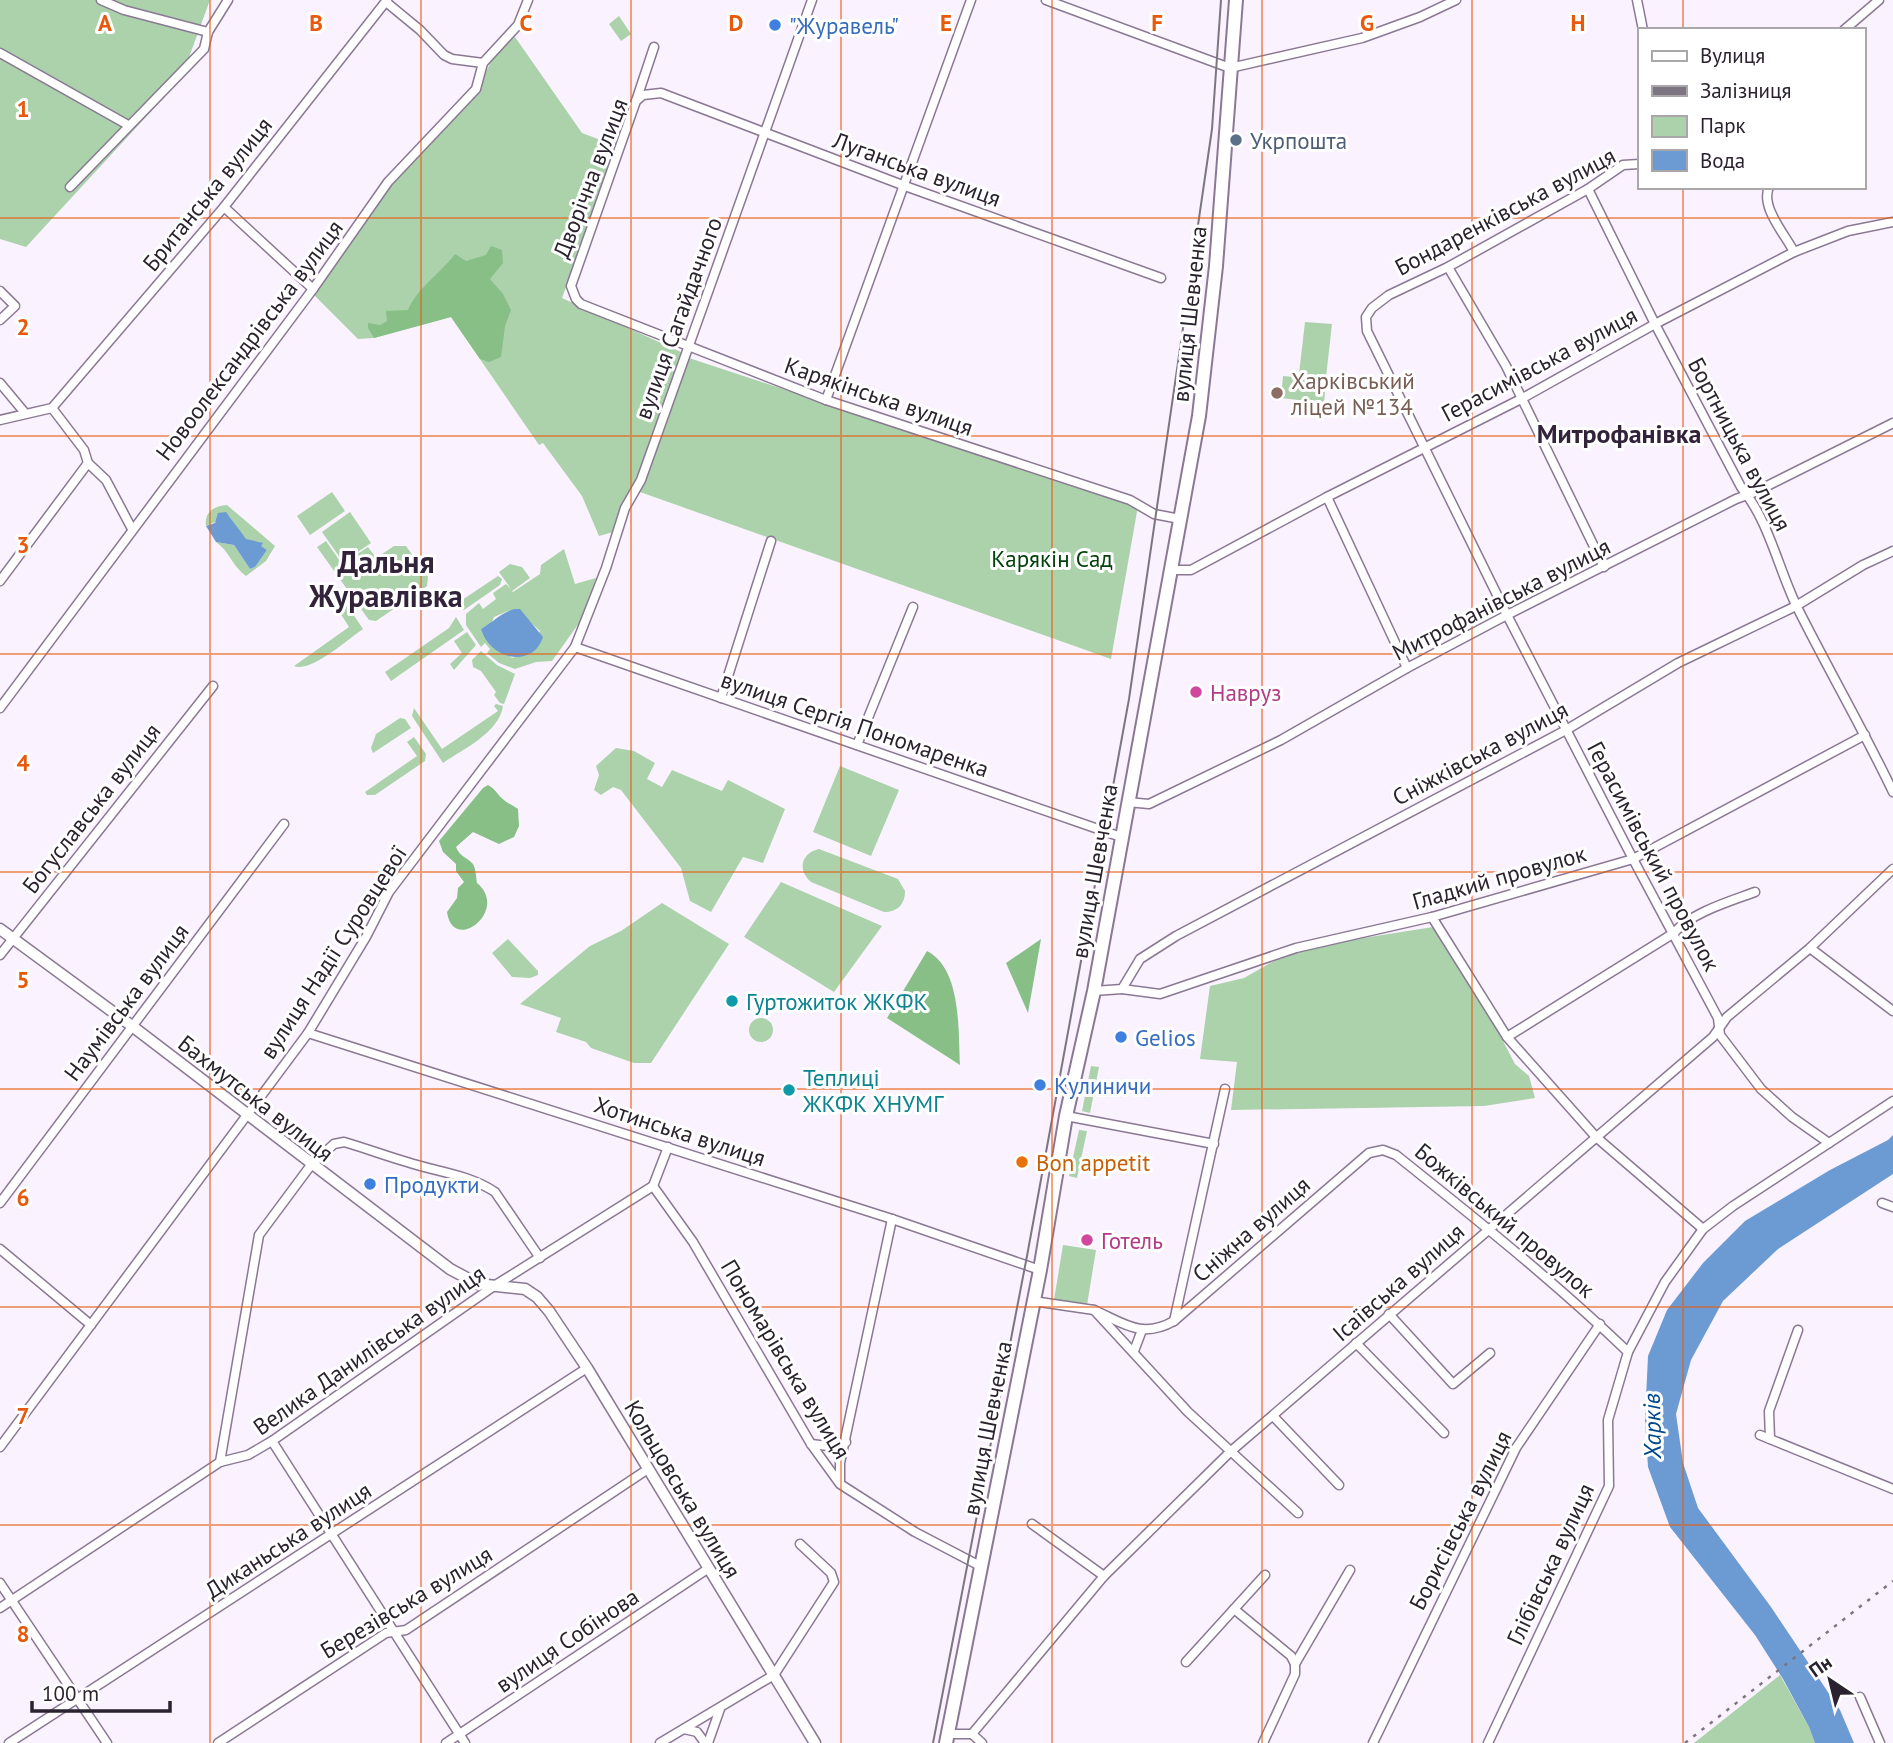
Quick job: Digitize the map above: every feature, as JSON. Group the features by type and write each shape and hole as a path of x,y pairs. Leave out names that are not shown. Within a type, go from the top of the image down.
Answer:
{"main road":[{"name":"вулиця Шевченка","path":"947,1739 1040,1270 1066,1116 1094,991 1199,416 1209,339 1236,0"}],"street":[{"path":"101,0 124,10 208,32"},
{"path":"70,187 204,49 208,32 228,0"},
{"name":"Новоолександрівська вулиця","path":"0,708 313,289 388,182 476,89 482,62 518,25 528,0"},
{"name":"вулиця Сагайдачного","path":"576,647 625,508 641,480 812,0"},
{"path":"827,400 971,0"},
{"path":"1046,0 1065,3 1230,68 1362,38 1420,17 1456,0"},
{"path":"1637,0 1643,28"},
{"path":"1846,28 1879,0"},
{"path":"386,1 421,30 444,55 452,59 482,62"},
{"name":"Британська вулиця","path":"52,408 224,208 386,1"},
{"path":"636,101 654,47"},
{"path":"0,53 128,125"},
{"name":"Луганська вулиця","path":"661,93 905,186 1160,278"},
{"name":"Дворічна вулиця","path":"572,293 572,279 636,101 643,95 661,93"},
{"name":"Бондаренківська вулиця","path":"1389,295 1448,267 1588,189 1622,165 1638,164"},
{"name":"Бортницька вулиця","path":"1588,189 1741,487 1754,503 1796,606 1893,792"},
{"path":"1768,189 1766,195 1768,205 1794,251"},
{"path":"224,208 313,289"},
{"name":"Герасимівська вулиця","path":"1171,570 1191,570 1327,496 1521,398 1794,251 1848,231 1893,222"},
{"path":"1448,267 1506,366 1604,567"},
{"path":"0,290 15,306 0,320"},
{"name":"Карякінська вулиця","path":"572,293 581,304 687,348 827,400 1130,500 1154,514 1180,519"},
{"name":"Герасимівський провулок","path":"1389,295 1372,308 1366,317 1367,331 1507,615 1718,1018 1720,1035 1761,1089 1792,1118 1829,1143"},
{"path":"0,383 26,413"},
{"path":"0,420 52,408 84,450 88,463 106,480 132,528"},
{"name":"Митрофанівська вулиця","path":"1128,802 1149,804 1281,740 1507,615 1893,424"},
{"path":"0,581 88,463"},
{"path":"1327,496 1407,668"},
{"path":"721,698 771,541"},
{"name":"Сніжківська вулиця","path":"1122,989 1140,959 1176,936 1566,730 1678,663 1796,606 1863,565 1893,551"},
{"path":"857,745 913,607"},
{"name":"вулиця Сергія Пономаренка","path":"576,647 1121,837"},
{"name":"вулиця Надії Суровцевої","path":"0,1447 308,1032 390,892 576,647"},
{"name":"Богуславська вулиця","path":"0,955 213,686"},
{"name":"Гладкий провулок","path":"1122,989 1160,994 1296,948 1432,917 1633,859 1865,734"},
{"name":"Наумівська вулиця","path":"0,1203 284,824"},
{"name":"Ісаївська вулиця","path":"972,1734 1104,1576 1230,1452 1713,1037 1727,1017 1810,948 1893,870"},
{"path":"1507,1037 1674,933 1679,926 1712,908 1755,892"},
{"path":"1432,917 1507,1037 1596,1136 1703,1228"},
{"name":"Бахмутська вулиця","path":"0,929 458,1274 472,1283 494,1286"},
{"path":"1810,948 1893,1011"},
{"path":"1094,991 1122,989"},
{"name":"Хотинська вулиця","path":"308,1032 892,1219 1040,1270"},
{"path":"1174,1321 1225,1089"},
{"name":"Глібівська вулиця","path":"1488,1743 1609,1486 1608,1420 1628,1352 1665,1282 1703,1228 1893,1101"},
{"path":"1066,1116 1214,1144"},
{"path":"220,1462 259,1235 311,1165 334,1144 344,1142 484,1184 495,1192 540,1258"},
{"path":"653,1186 668,1147"},
{"name":"Божківський провулок","path":"1383,1150 1396,1155 1600,1324"},
{"name":"Сніжна вулиця","path":"1142,1331 1160,1329 1174,1321 1369,1153 1383,1150"},
{"name":"Велика Данилівська вулиця","path":"0,1608 220,1462 248,1455 272,1441 494,1286 653,1186"},
{"name":"Пономарівська вулиця","path":"653,1186 693,1242 811,1444 841,1484 915,1532 982,1567"},
{"path":"1882,1203 1893,1207"},
{"path":"841,1484 840,1463 892,1219"},
{"path":"0,1249 91,1325"},
{"name":"Кольцовська вулиця","path":"494,1286 519,1287 537,1297 587,1368 815,1743"},
{"path":"1181,1293 1185,1301 1194,1304"},
{"path":"1033,1301 1094,1310 1142,1331 1133,1351"},
{"path":"1094,1310 1188,1412 1298,1513"},
{"path":"1389,1314 1453,1384 1490,1353"},
{"path":"1600,1324 1628,1352"},
{"name":"Борисівська вулиця","path":"1373,1743 1516,1448 1600,1324"},
{"path":"1770,1439 1769,1411 1798,1330"},
{"path":"1356,1343 1444,1433"},
{"name":"Диканьська вулиця","path":"9,1743 587,1368"},
{"path":"1273,1416 1339,1485"},
{"path":"1760,1435 1893,1489"},
{"path":"272,1441 465,1743"},
{"path":"811,1444 828,1446 846,1442"},
{"name":"Березівська вулиця","path":"218,1743 386,1633 406,1630 648,1469"},
{"path":"1032,1524 1104,1576"},
{"path":"660,1743 774,1675 834,1585 834,1578 800,1544"},
{"name":"вулиця Собінова","path":"446,1743 709,1568"},
{"path":"1263,1743 1295,1674 1296,1664 1350,1570"},
{"path":"1186,1662 1265,1575"},
{"path":"0,1583 107,1743"},
{"path":"1234,1609 1291,1656 1296,1664"},
{"path":"1860,1698 1880,1743"},
{"path":"684,1729 696,1732 706,1743 720,1709"},
{"path":"947,1739 972,1734 982,1743"}],"green space":[{"path":"0,0 210,0 181,79 26,247 0,239"},
{"path":"619,16 631,34 621,41 609,24"},
{"path":"515,37 582,133 598,139 598,147 611,166 562,298 681,352 649,450 618,516 617,531 599,536 582,496 543,443 539,445 451,317 374,338 358,339 313,294 391,184 477,91 494,55"},
{"path":"491,246 502,250 503,263 490,279 503,294 511,310 505,326 501,357 489,362 480,359 451,317 374,338 368,323 380,325 387,321 386,311 408,310 417,294 455,254 466,261 486,255"},
{"path":"1305,322 1332,324 1326,377 1299,374"},
{"name":"Карякін Сад","path":"689,358 1138,506 1111,659 640,492"},
{"path":"1283,376 1326,380 1324,403 1281,398"},
{"path":"332,492 345,511 310,535 297,516"},
{"path":"227,505 275,546 266,561 246,576 216,542 234,545 250,569 255,567 267,550 245,539 229,516 206,526 211,511"},
{"path":"350,512 371,543 343,562 322,532"},
{"path":"326,541 342,564 368,547 376,558 394,546 406,546 428,577 427,586 376,621 369,620 317,547"},
{"path":"564,549 575,584 596,578 582,619 552,661 536,662 515,669 499,663 487,653 490,649 485,643 481,647 466,625 466,614 479,603 483,609 496,599 493,593 506,584 511,589 499,572 510,564 522,567 530,578 513,592 540,574 541,565","holes":["508,611 525,617 540,631 530,652 512,658 481,629 492,622 494,617"]},
{"path":"498,576 502,579 500,585 464,610 458,608 459,602"},
{"path":"347,605 363,629 310,665 294,666 349,627 339,611"},
{"path":"456,617 464,630 391,681 385,672 449,628"},
{"path":"467,632 476,645 454,670 450,664 462,653 454,641"},
{"path":"481,651 497,665 515,674 504,704 494,695 496,692 481,671 473,667 472,660"},
{"path":"494,706 503,706 500,716 488,732 443,763 412,716 414,708 442,749 498,711"},
{"path":"400,718 405,719 411,728 373,753 371,748 376,734"},
{"path":"414,737 426,754 425,761 375,795 367,795 365,792 417,756 407,742"},
{"path":"616,748 634,751 655,763 647,779 662,787 672,770 722,791 728,780 785,809 763,863 743,857 711,912 690,901 681,868 621,790 613,787 601,795 594,790 599,775 596,766"},
{"path":"840,766 899,790 871,856 813,832"},
{"path":"488,785 518,809 519,826 514,837 499,844 473,832 456,847 473,864 477,883 485,894 487,905 477,924 468,929 459,929 451,924 447,912 457,898 458,888 464,882 456,871 456,864 443,852 439,841"},
{"path":"819,849 898,879 905,891 904,900 897,909 884,912 811,882 804,872 803,862 808,854"},
{"path":"781,882 882,926 834,992 744,937"},
{"path":"662,903 729,944 651,1063 634,1063 591,1048 586,1042 556,1032 561,1018 520,1004 590,946 621,931"},
{"path":"1433,927 1484,1005 1515,1064 1529,1076 1535,1098 1484,1106 1231,1110 1237,1062 1200,1059 1210,986 1244,978 1286,954 1338,942"},
{"path":"508,939 538,971 538,975 530,978 512,977 492,953"},
{"path":"1041,939 1028,1013 1006,963"},
{"path":"927,951 947,972 952,986 958,1019 960,1065 887,1018"},
{"path":"761,1018 770,1021 773,1030 770,1039 761,1042 752,1039 749,1030 752,1021"},
{"path":"1091,1066 1099,1067 1090,1113 1082,1111"},
{"path":"1079,1130 1087,1131 1077,1178 1069,1176"},
{"path":"1063,1245 1096,1250 1087,1305 1054,1300"},
{"path":"1780,1675 1815,1743 1694,1743"}],"water":[{"path":"226,512 246,539 263,543 261,546 267,550 255,567 250,569 234,545 216,542 206,526 215,523 218,513"},
{"path":"514,609 520,609 543,637 538,647 521,657 502,654 493,648 481,629"},
{"name":"Харків","path":"1893,1135 1893,1174 1778,1249 1723,1301 1691,1360 1676,1414 1683,1463 1698,1508 1771,1607 1840,1710 1854,1743 1815,1743 1783,1679 1755,1635 1670,1527 1648,1467 1645,1420 1648,1356 1667,1310 1703,1263 1745,1221"}],"tram line":[{"path":"933,1743 1027,1256 1129,699 1212,129 1221,0"}],"railway":[{"path":"1685,1743 1893,1581"}],"place":[{"name":"\"Журавель\"","path":"775,25"},
{"name":"Укрпошта","path":"1236,140"},
{"name":"Харківський ліцей №134","path":"1277,393"},
{"name":"Навруз","path":"1196,692"},
{"name":"Гуртожиток ЖКФК","path":"732,1001"},
{"name":"Gelios","path":"1121,1037"},
{"name":"Кулиничи","path":"1040,1085"},
{"name":"Теплиці ЖКФК ХНУМГ","path":"789,1090"},
{"name":"Bon appetit","path":"1022,1162"},
{"name":"Продукти","path":"370,1184"},
{"name":"Готель","path":"1087,1240"}],"district":[{"name":"Митрофанівка","path":"1619,433"},
{"name":"Дальня Журавлівка","path":"386,578"}]}
